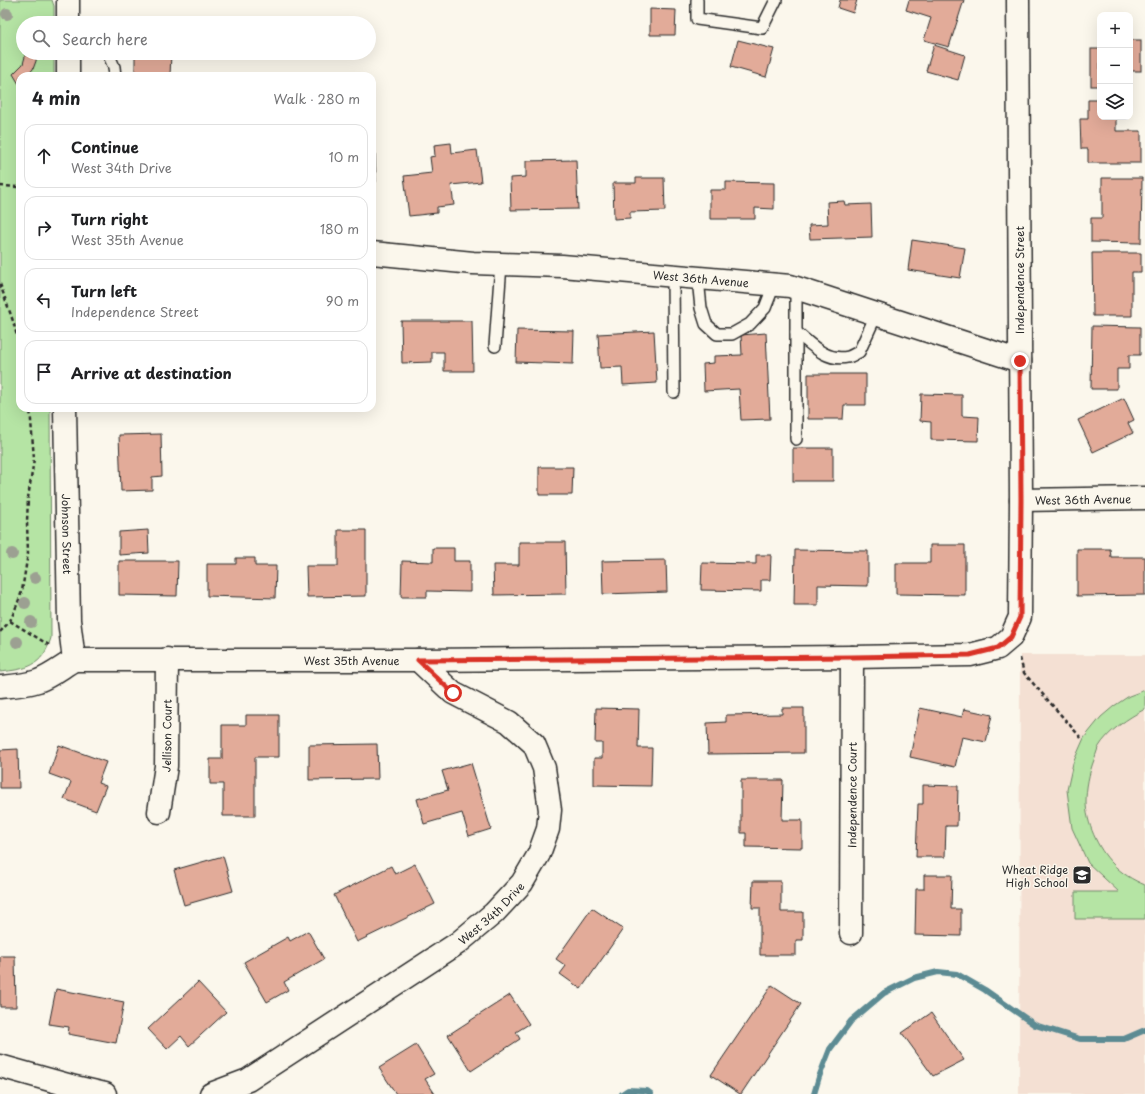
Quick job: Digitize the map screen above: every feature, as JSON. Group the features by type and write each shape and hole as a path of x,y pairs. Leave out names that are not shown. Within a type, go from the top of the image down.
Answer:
{"street":[{"path":"68,0 68,16"},
{"name":"Independence Street","path":"998,648 1011,637 1020,617 1021,500 1018,0"},
{"path":"68,60 68,72"},
{"name":"West 36th Avenue","path":"376,253 473,263 562,266 790,286 1020,361"},
{"name":"Johnson Street","path":"66,412 69,620 74,660"},
{"name":"West 36th Avenue","path":"1021,500 1145,498"},
{"name":"West 35th Avenue","path":"74,660 418,660 852,657 970,655 998,648"},
{"name":"Independence Court","path":"850,933 852,657"},
{"name":"Jellison Court","path":"158,812 166,766 167,659"},
{"path":"0,687 21,685 38,681 53,674 74,660"},
{"name":"West 34th Drive","path":"211,1094 248,1080 458,943 494,913 522,883 539,854 548,829 550,810 544,768 534,744 509,722 453,693 418,660"},
{"path":"0,1066 105,1094"}],"lane":[{"path":"697,0 697,20 762,28 776,0"},
{"path":"111,60 115,72"},
{"path":"495,346 501,264"},
{"path":"673,276 674,392"},
{"path":"698,279 701,308 706,324 717,334 732,334 750,324 765,308 774,285"},
{"path":"796,289 796,439"},
{"path":"796,332 822,353 836,358 848,357 859,352 876,315"}],"path":[{"path":"0,186 16,187"},
{"path":"0,284 16,332"},
{"path":"0,632 10,620 22,591 28,553 27,509 34,459 30,412"},
{"path":"10,620 74,660"},
{"path":"1019,652 1024,673 1082,739"}],"shaded area":[{"name":"Wheat Ridge High School","path":"1020,655 1145,655 1145,1094 1019,1094"}],"green space":[{"path":"0,0 52,0 54,6 54,16 16,16 16,60 54,60 54,72 16,72 16,412 50,412 51,638 43,655 32,665 18,670 0,672"},
{"path":"1145,690 1145,709 1132,716 1119,726 1107,736 1098,748 1089,775 1086,802 1088,818 1094,835 1102,850 1123,873 1145,885 1145,919 1075,919 1075,892 1119,892 1088,863 1072,828 1067,790 1073,763 1084,738 1101,717 1129,696"}],"building":[{"path":"840,0 857,0 853,13 838,8"},
{"path":"909,0 964,0 949,47 924,40 931,18 906,10"},
{"path":"650,9 676,10 675,35 650,35"},
{"path":"738,40 774,49 766,77 731,67"},
{"path":"1133,40 1141,40 1141,71 1133,71"},
{"path":"934,45 965,55 958,80 926,71"},
{"path":"1091,49 1097,49 1097,86 1091,86"},
{"path":"24,60 36,60 30,72 16,72 16,79 13,74 23,64"},
{"path":"135,60 171,60 170,72 135,72"},
{"path":"1088,100 1097,100 1097,120 1116,120 1116,131 1141,131 1141,163 1088,163 1088,149 1081,149 1080,119 1088,119"},
{"path":"451,143 452,153 477,150 481,182 451,185 454,205 437,207 437,213 409,216 404,176 432,173 430,157 435,156 434,145"},
{"path":"576,160 578,209 511,210 510,178 526,177 526,161"},
{"path":"636,178 664,178 665,211 630,212 630,218 614,219 613,183 636,183"},
{"path":"1102,178 1142,178 1141,243 1091,242 1091,218 1102,218"},
{"path":"726,182 774,183 774,209 755,208 755,219 710,219 710,190 726,190"},
{"path":"844,201 845,205 871,204 872,237 810,239 809,225 828,224 827,202"},
{"path":"912,240 965,248 960,278 908,270"},
{"path":"1092,253 1141,253 1141,272 1132,272 1132,316 1093,316"},
{"path":"401,321 472,321 473,371 444,371 444,352 432,352 432,362 402,363"},
{"path":"1092,326 1140,327 1140,355 1129,355 1129,369 1117,369 1117,389 1091,389"},
{"path":"517,330 574,331 573,364 516,362"},
{"path":"654,331 657,383 623,385 622,367 600,368 598,334"},
{"path":"766,333 770,419 741,420 739,389 704,391 703,364 714,363 714,356 742,355 741,335"},
{"path":"808,374 866,374 866,405 844,405 843,419 808,419"},
{"path":"921,394 962,395 962,416 979,417 978,441 931,440 931,422 920,421"},
{"path":"1124,398 1134,420 1128,423 1133,433 1093,452 1078,420"},
{"path":"161,434 162,476 152,477 152,490 121,491 119,435"},
{"path":"793,448 833,448 833,481 793,481"},
{"path":"539,467 573,467 572,495 539,495"},
{"path":"148,530 149,553 119,555 119,532"},
{"path":"338,530 366,530 366,596 307,597 306,566 338,566"},
{"path":"519,542 565,542 566,594 494,595 493,565 519,565"},
{"path":"930,545 965,545 965,595 896,594 896,563 930,563"},
{"path":"433,548 454,548 454,561 470,561 470,592 427,591 427,597 401,597 402,561 433,562"},
{"path":"1077,549 1110,549 1111,557 1145,557 1145,595 1077,596"},
{"path":"795,550 868,551 868,586 818,585 818,605 794,605"},
{"path":"756,555 771,555 770,580 761,580 761,591 701,590 702,563 756,564"},
{"path":"236,558 255,558 255,566 276,566 275,598 207,596 207,564 236,564"},
{"path":"666,560 667,592 603,594 602,561"},
{"path":"119,561 178,561 177,596 119,595"},
{"path":"596,708 639,709 638,748 652,748 651,786 594,785 594,758 602,758 602,743 595,743"},
{"path":"782,708 804,708 804,753 708,754 707,723 726,722 726,715 782,714"},
{"path":"920,708 962,717 964,709 992,715 986,742 962,737 955,767 910,757"},
{"path":"246,715 279,715 279,757 255,757 255,816 223,816 223,784 210,784 210,759 222,759 222,725 246,725"},
{"path":"377,744 378,779 309,780 309,745"},
{"path":"59,745 106,762 98,783 106,786 96,811 64,799 71,782 49,774"},
{"path":"18,749 19,788 0,788 0,750"},
{"path":"471,763 491,829 469,836 462,813 424,824 417,799 448,790 442,771"},
{"path":"741,780 783,780 782,820 802,820 802,848 746,847 746,833 741,833"},
{"path":"923,785 958,786 957,826 946,826 945,857 916,857 918,804 923,804"},
{"path":"223,856 233,891 184,905 174,870"},
{"path":"415,864 435,904 357,942 334,895 391,866 395,874"},
{"path":"924,875 952,875 951,909 961,909 961,936 915,935 916,889 924,889"},
{"path":"753,881 781,881 781,912 803,912 803,940 796,940 796,955 760,955 760,908 752,908"},
{"path":"592,908 623,929 581,989 560,974 566,966 556,959"},
{"path":"308,931 324,959 284,982 288,990 267,1002 244,962 288,937 290,941"},
{"path":"0,956 15,956 16,1007 0,1007"},
{"path":"198,982 226,1012 189,1046 181,1036 167,1049 148,1029"},
{"path":"772,985 801,1004 740,1094 711,1075"},
{"path":"56,989 124,1002 116,1043 68,1034 69,1027 49,1024"},
{"path":"510,995 529,1024 516,1032 520,1039 471,1071 448,1035"},
{"path":"931,1013 964,1060 933,1076 902,1033"},
{"path":"416,1045 434,1074 425,1079 435,1094 396,1094 379,1068"}],"waterway":[{"path":"814,1094 830,1049 851,1021 884,993 914,978 938,972 957,974 985,990 1035,1025 1080,1039 1124,1039 1145,1030"},
{"path":"622,1094 628,1090 647,1091 651,1094"}],"place":[{"name":"Wheat Ridge High School","path":"1082,875"}],"route":[{"path":"453,693 418,660 970,655 998,648 1011,637 1020,617 1020,361"}]}
